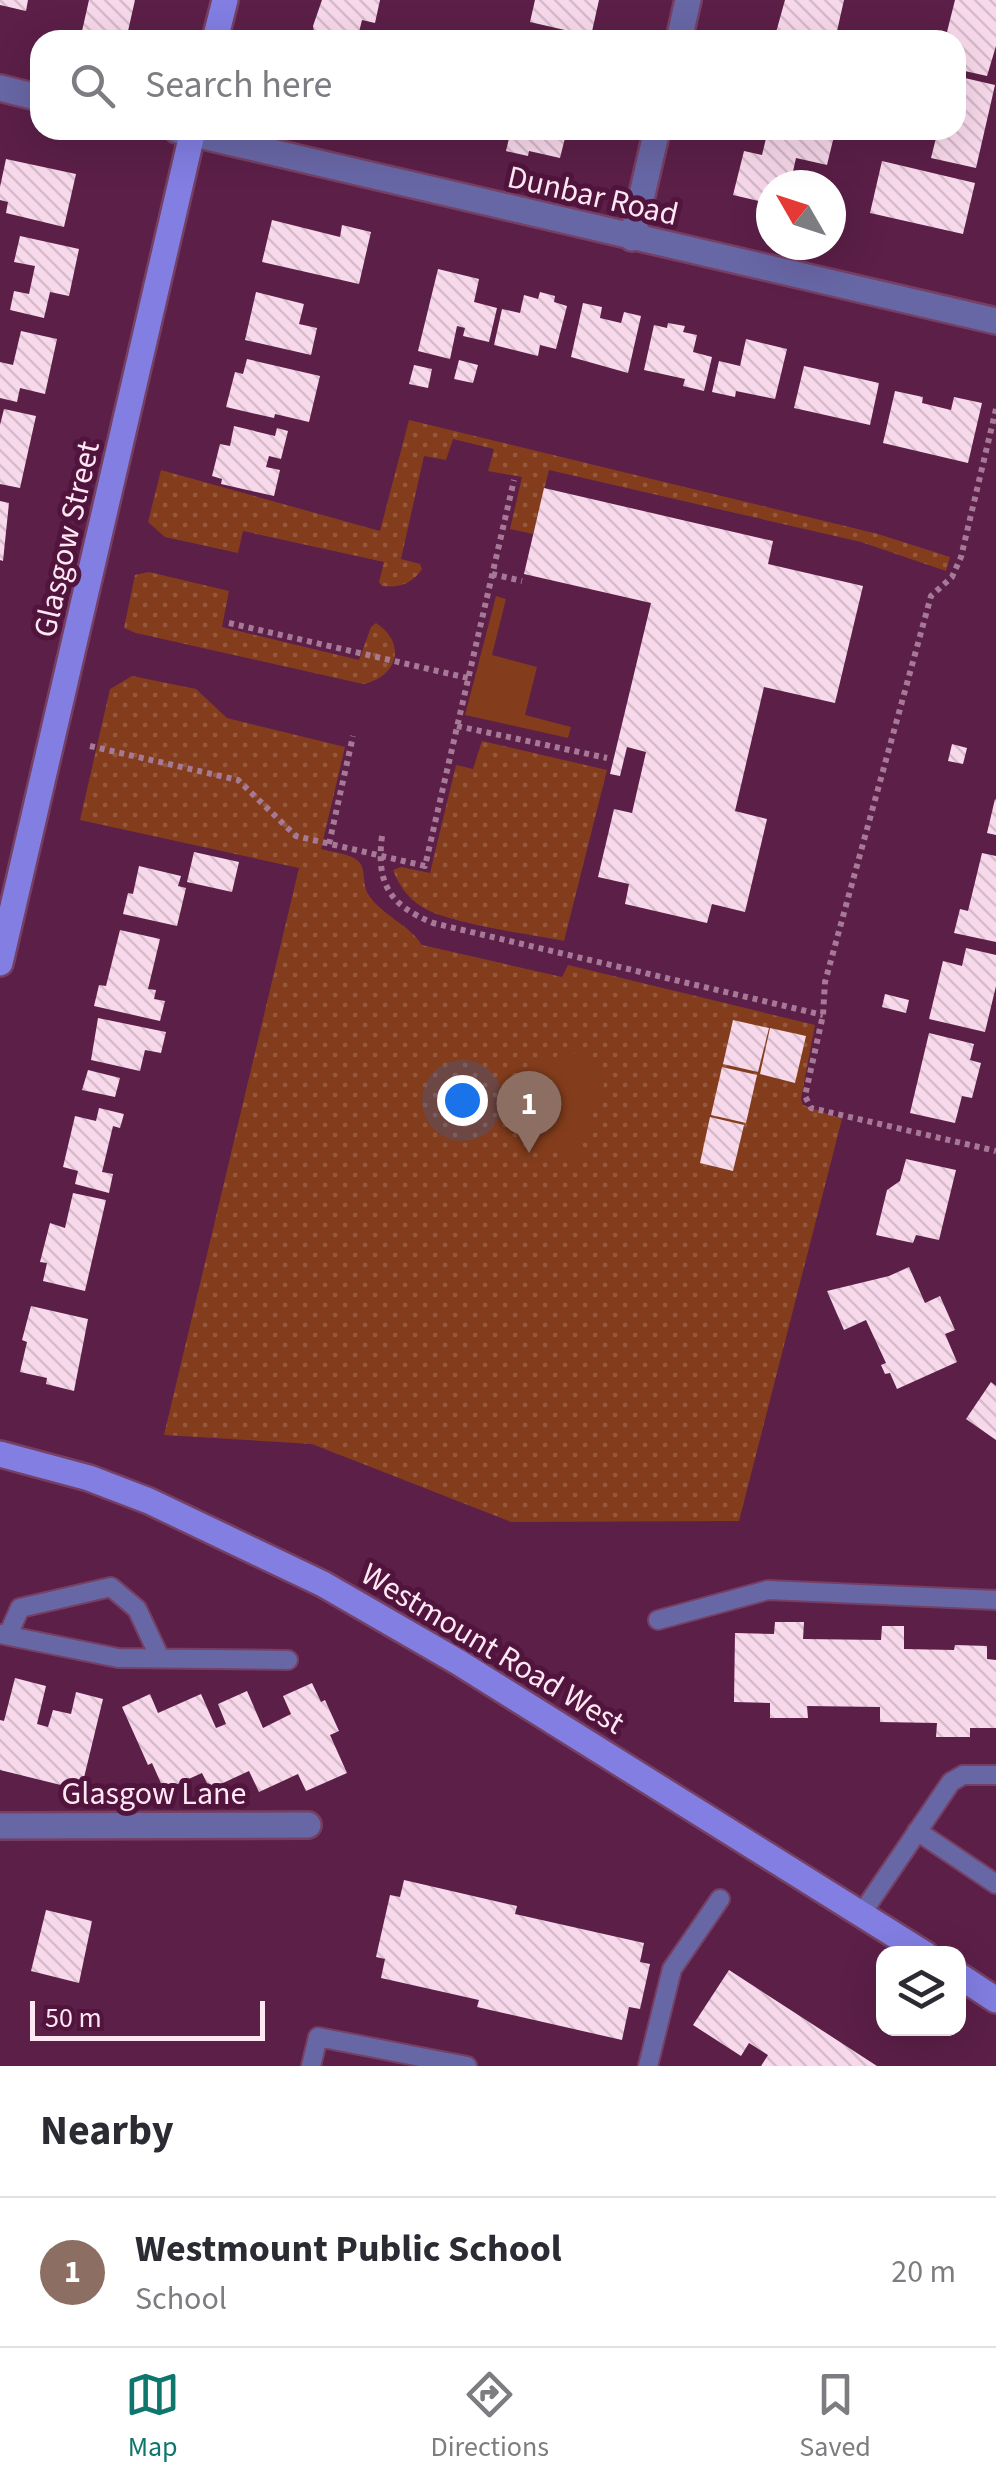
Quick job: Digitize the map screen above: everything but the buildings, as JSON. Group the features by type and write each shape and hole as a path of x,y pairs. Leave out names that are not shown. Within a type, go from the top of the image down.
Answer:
{"main road":[{"path":"218,30 225,0"},
{"name":"Glasgow Street","path":"0,963 185,140"},
{"name":"Westmount Road West","path":"0,1454 89,1478 149,1501 323,1584 458,1662 913,1946"},
{"path":"966,1980 996,2000"}],"street":[{"path":"681,30 688,0"},
{"path":"0,88 30,96"},
{"name":"Dunbar Road","path":"224,140 996,321"},
{"path":"632,238 656,140"},
{"name":"Glasgow Lane","path":"0,1826 308,1826"}],"lane":[{"path":"160,1658 137,1608 111,1586 20,1608 4,1634 118,1658 288,1660"},
{"path":"658,1620 768,1590 996,1600"},
{"path":"862,1913 951,1782 964,1775 996,1775"},
{"path":"917,1831 996,1884"},
{"path":"648,2066 672,1969 720,1899"},
{"path":"311,2066 318,2037 468,2066"}],"path":[{"path":"996,409 961,557 952,577 932,596 825,982 823,1015 805,1096 810,1108 996,1151"},
{"path":"90,746 238,780 296,836 425,866 514,480"},
{"path":"492,574 522,581"},
{"path":"229,623 468,678"},
{"path":"457,726 607,758"},
{"path":"329,844 353,736"},
{"path":"382,836 381,878 392,897 411,914 433,923 823,1015"}],"shaded area":[{"path":"409,420 878,534 950,557 946,571 861,542 549,470 533,534 510,529 522,477 488,471 494,449 453,439 446,460 424,456 401,559 420,564 422,569 399,585 382,586 379,582 384,562 243,531 238,553 165,537 148,522 161,470 380,531"},
{"path":"149,572 229,591 222,627 359,660 376,623 392,640 395,649 391,667 363,684 136,633 124,628 135,575"},
{"path":"496,596 506,599 492,655 537,667 525,715 571,727 568,738 465,715"},
{"path":"132,676 196,689 227,718 345,747 321,849 357,860 374,902 422,945 562,977 568,965 815,1025 801,1099 803,1105 842,1119 739,1521 511,1522 312,1444 164,1435 299,868 80,820 110,689"},
{"path":"482,741 607,770 564,941 435,913 408,896 393,870 401,867 430,873 456,765 473,769"},
{"path":"576,1053 595,1062 604,1085 575,1162 521,1136 544,1059"}],"place":[{"name":"Westmount Public School","path":"529,1153"}]}
